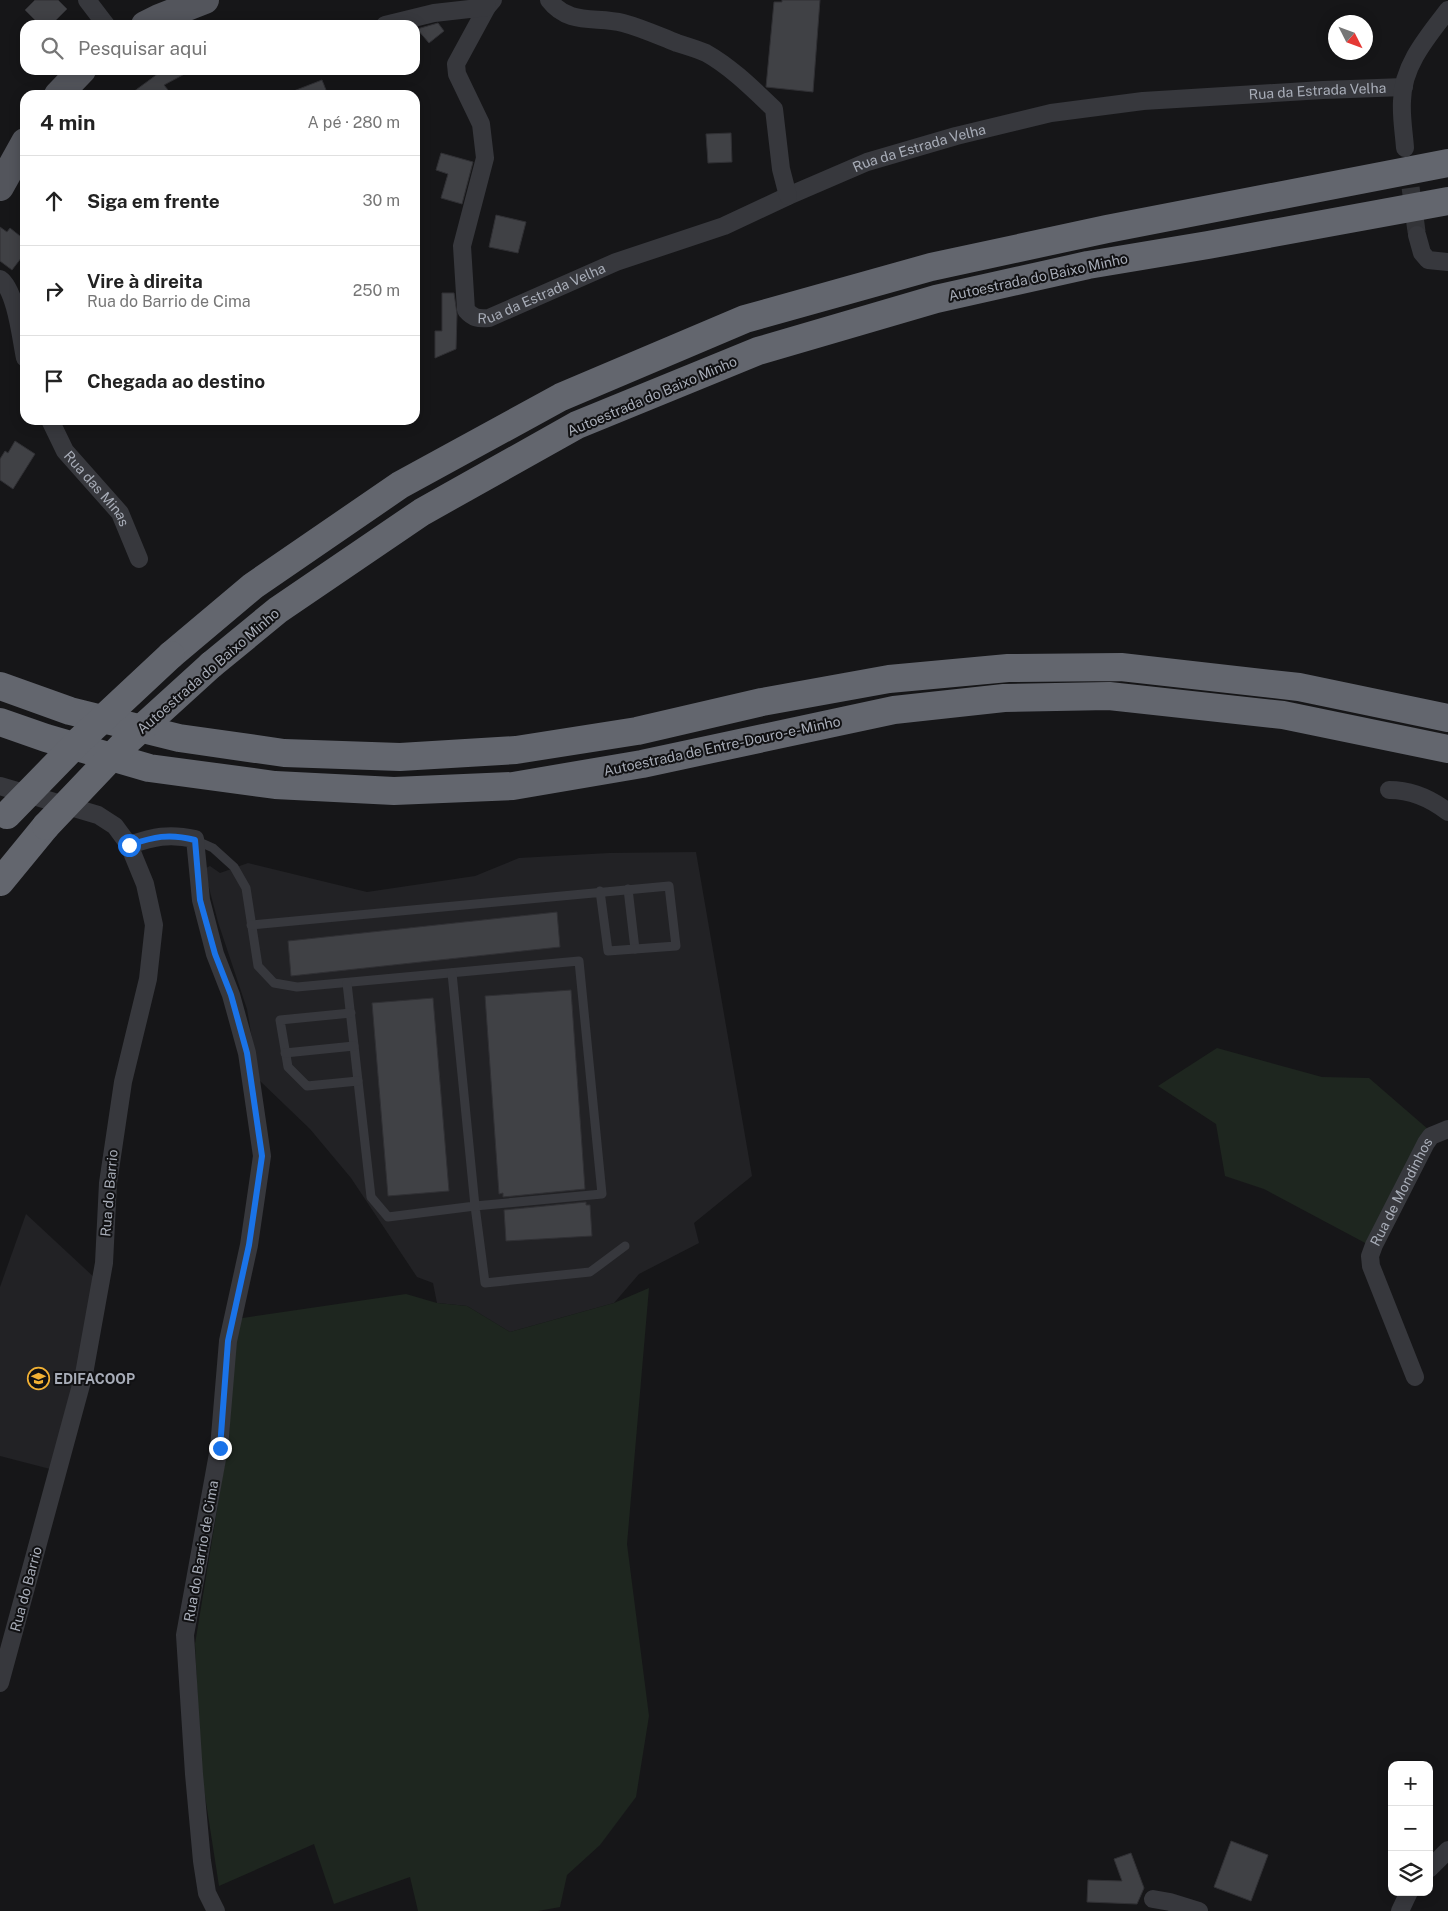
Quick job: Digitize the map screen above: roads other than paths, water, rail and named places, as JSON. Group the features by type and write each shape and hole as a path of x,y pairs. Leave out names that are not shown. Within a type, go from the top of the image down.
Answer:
{"highway":[{"path":"3,820 80,740 171,655 253,586 400,485 561,398 745,320 931,267 1106,229 1448,163"},
{"name":"Autoestrada do Baixo Minho","path":"0,882 46,826 123,745 211,665 278,610 422,512 578,425 758,351 936,299 1088,265 1448,201"},
{"path":"0,686 70,711 179,738 284,753 400,757 516,750 637,731 762,702 889,679 1008,668 1122,667 1299,687 1448,718"},
{"name":"Autoestrada de Entre-Douro-e-Minho","path":"0,722 46,738 149,768 275,786 394,791 513,786 642,764 894,710 1004,698 1109,696 1273,714 1448,749"}],"main road":[{"path":"156,20 186,6 205,0"},
{"path":"63,90 77,75"},
{"path":"0,187 20,151"}],"street":[{"path":"87,0 102,20"},
{"path":"549,0 565,14 581,20 620,22 635,26 704,53 724,64 774,109 781,169 788,196"},
{"path":"405,20 434,13 490,4"},
{"name":"Rua da Estrada Velha","path":"490,4 456,64 457,74 481,124 486,158 462,246 466,310 471,316 480,319 489,318 616,262 724,226 867,162 956,136 1051,113 1143,101 1404,87"},
{"path":"1405,148 1402,100 1406,73 1428,35 1448,10"},
{"path":"1417,235 1422,254 1428,260 1448,262"},
{"path":"0,279 4,282 19,309"},
{"name":"Rua das Minas","path":"52,425 65,451 120,513 140,559"},
{"name":"Rua do Barrio","path":"0,786 98,815 115,826 129,845 145,884 154,925 148,979 121,1091 108,1183 104,1263 84,1374 1,1678"},
{"path":"1389,790 1412,792 1434,802 1448,812"},
{"path":"129,845 157,836 177,835 195,840"},
{"name":"Rua do Barrio de Cima","path":"195,840 200,900 215,954 231,995 247,1053 262,1156 249,1245 228,1341 220,1448 185,1635 202,1861 207,1893 216,1911"},
{"name":"Rua de Mondinhos","path":"1415,1377 1370,1266 1370,1256 1426,1143 1432,1136 1448,1129"},
{"path":"1433,1865 1448,1850"},
{"path":"1400,1911 1407,1896"},
{"path":"1153,1899 1198,1911"}],"lane":[{"path":"195,840 213,848 234,867 246,888 258,966 274,983 297,988 347,983 579,961 602,1194 475,1206 388,1217 371,1196 347,983"},
{"path":"251,925 600,891 669,886 676,946 608,951 600,891"},
{"path":"628,889 635,949"},
{"path":"452,973 475,1206 485,1283 590,1272 625,1246"},
{"path":"350,1013 280,1020 288,1067 307,1086 358,1081"},
{"path":"285,1053 354,1046"}],"tunnel":[{"path":"1407,161 1417,235"}],"place":[{"name":"EDIFACOOP","path":"38,1379"}]}
